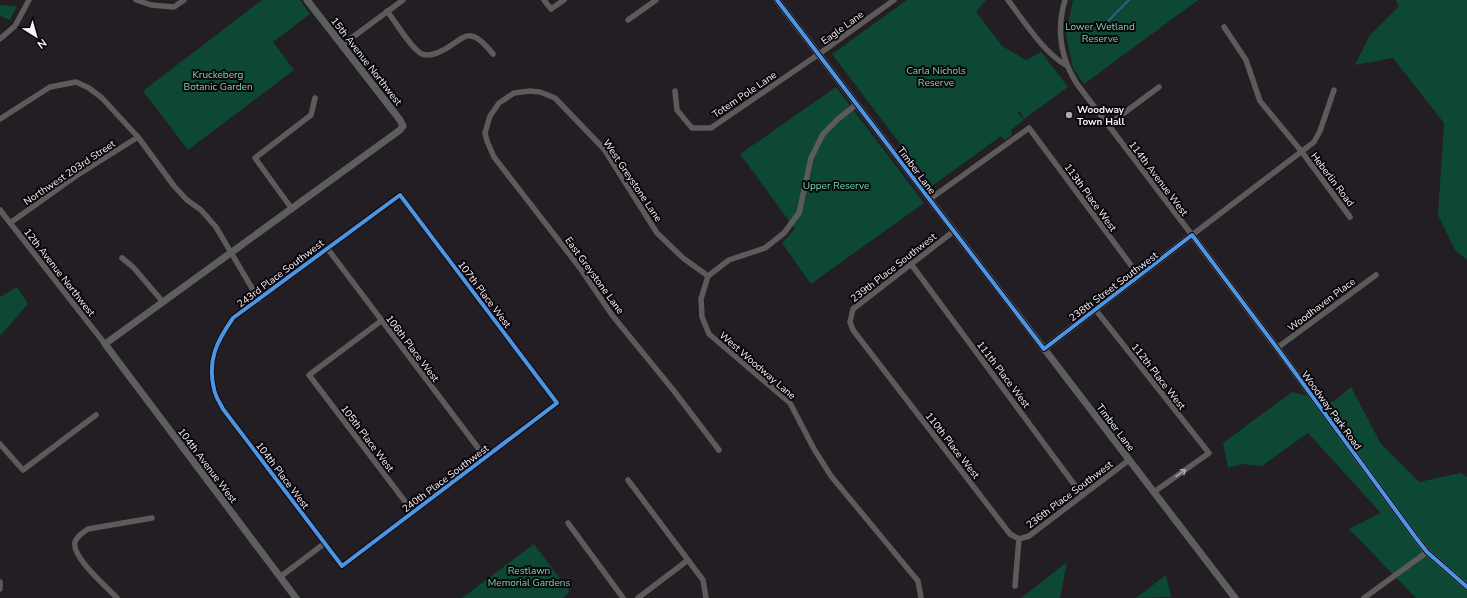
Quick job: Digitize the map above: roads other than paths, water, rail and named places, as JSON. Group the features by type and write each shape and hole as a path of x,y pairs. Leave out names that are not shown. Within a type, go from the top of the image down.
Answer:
{"street":[{"path":"0,39 15,26 29,0"},
{"path":"136,0 151,5 174,7 184,0"},
{"name":"15th Avenue Northwest","path":"292,209 395,134 403,126 400,120 307,0"},
{"path":"342,45 403,0"},
{"path":"544,0 551,9 564,0"},
{"path":"628,20 656,0"},
{"name":"Timber Lane","path":"778,0 1235,598"},
{"name":"Eagle Lane","path":"819,54 894,0"},
{"name":"114th Avenue West","path":"1008,0 1046,48 1060,62 1066,65 1077,84 1192,235"},
{"path":"1065,0 1061,12 1060,33 1066,65"},
{"path":"387,11 421,54 435,54 463,36 472,35 485,44 493,54"},
{"name":"Heberlin Road","path":"1224,27 1246,60 1260,101 1302,152 1350,217"},
{"name":"Totem Pole Lane","path":"675,91 677,110 692,128 711,128 819,54"},
{"path":"0,119 50,87 76,82 89,88 102,98 138,137 174,186 187,200 201,210 216,227 259,300"},
{"path":"1108,125 1159,87"},
{"name":"238th Street Southwest","path":"1044,349 1314,142 1320,131 1334,90"},
{"name":"West Greystone Lane","path":"498,103 514,93 530,91 540,92 555,98 604,149 657,233 683,258 708,276"},
{"path":"105,344 292,209 255,158 311,115 315,98"},
{"name":"East Greystone Lane","path":"498,103 490,116 485,133 494,157 580,268 612,315 674,391 719,450"},
{"path":"708,276 729,260 765,248 784,233 799,213 811,158 823,134 838,119 857,104"},
{"name":"113th Place West","path":"930,199 1030,128 1139,276"},
{"name":"Northwest 203rd Street","path":"10,223 76,176 138,137"},
{"name":"243rd Place Southwest","path":"214,391 211,371 213,356 220,337 233,318 400,195"},
{"name":"107th Place West","path":"400,195 557,403"},
{"name":"12th Avenue Northwest","path":"0,210 105,344"},
{"name":"239th Place Southwest","path":"850,322 853,310 954,231"},
{"name":"Woodway Park Road","path":"1192,235 1416,538 1428,552 1467,587"},
{"name":"106th Place West","path":"327,248 485,457"},
{"path":"122,258 133,267 162,302"},
{"name":"111th Place West","path":"911,264 1082,495"},
{"name":"Woodhaven Place","path":"1277,348 1376,274"},
{"name":"West Woodway Lane","path":"708,276 701,299 702,317 709,334 790,403 814,449 831,476 918,582 921,598"},
{"name":"112th Place West","path":"1095,309 1209,453 1154,492"},
{"name":"105th Place West","path":"381,321 309,375 413,512"},
{"name":"110th Place West","path":"850,322 853,330 1010,534 1019,539"},
{"name":"104th Avenue West","path":"105,344 296,598"},
{"name":"104th Place West","path":"214,391 223,409 342,566"},
{"name":"240th Place Southwest","path":"342,566 557,403"},
{"path":"0,444 23,470 96,415"},
{"name":"236th Place Southwest","path":"1019,539 1029,536 1129,460"},
{"path":"628,480 704,580 706,598"},
{"path":"117,598 80,559 76,550 75,541 88,529 152,518"},
{"path":"568,523 623,598"},
{"path":"1015,586 1019,539"},
{"path":"280,577 325,543"},
{"path":"1364,598 1428,552"},
{"path":"638,598 688,560"},
{"path":"0,582 0,589"}],"waterway":[{"path":"1107,22 1129,0"}],"place":[{"name":"Woodway Town Hall","path":"1069,115"}],"park label":[{"name":"Lower Wetland Reserve","path":"1100,32"},
{"name":"Carla Nichols Reserve","path":"936,76"},
{"name":"Kruckeberg Botanic Garden","path":"218,80"},
{"name":"Upper Reserve","path":"836,185"},
{"name":"Restlawn Memorial Gardens","path":"529,576"}]}
